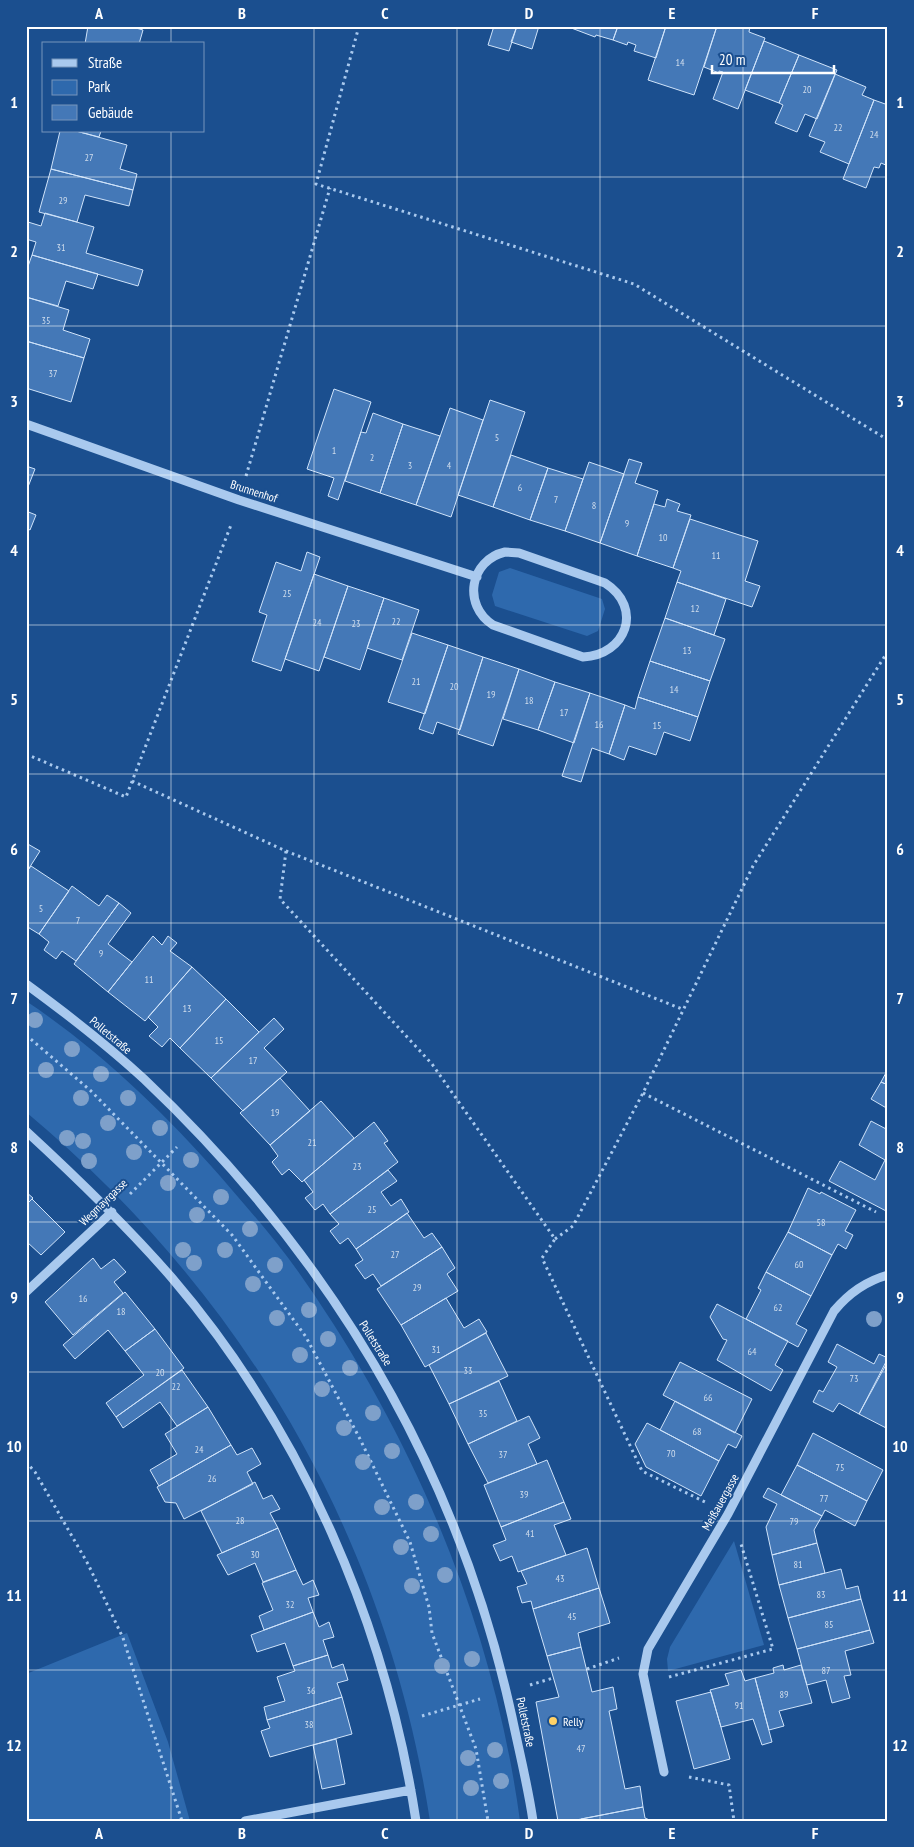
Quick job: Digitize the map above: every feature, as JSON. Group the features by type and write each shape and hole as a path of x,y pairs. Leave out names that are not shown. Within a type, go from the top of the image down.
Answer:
{"street":[{"name":"Brunnenhof","path":"26,424 240,500 477,577"},
{"path":"505,552 519,553 588,577 615,589 626,615 626,629 620,641 608,650 596,656 583,656 493,624 483,618 472,594 477,577 484,564 494,554 505,552"},
{"name":"Polletstraße","path":"26,984 85,1028 142,1078 196,1130 286,1233 317,1274 390,1389 409,1424 452,1522 492,1636 506,1691 532,1821"},
{"path":"26,1132 112,1212 173,1279 268,1410 314,1497 358,1598 373,1639 398,1724 416,1821"},
{"name":"Wegmayrgasse","path":"26,1292 112,1212"},
{"name":"Meißauergasse","path":"664,1772 645,1684 644,1666 648,1649 729,1512 834,1311 845,1298 861,1286 888,1274"},
{"path":"245,1821 411,1790"}],"path":[{"path":"359,26 316,184 634,284 888,440"},
{"path":"26,754 126,797 240,500 330,188"},
{"path":"645,1684 773,1648 729,1512 642,1471 542,1258 554,1238 573,1226 643,1093 682,1009 754,866 888,651"},
{"path":"132,781 286,850 682,1009"},
{"path":"286,850 280,899 432,1064 554,1238"},
{"path":"26,1035 91,1091 232,1235 306,1337 360,1439 410,1542 429,1607 432,1633 476,1749 488,1821"},
{"path":"643,1093 876,1212"},
{"name":"Wegmayrgasse","path":"112,1212 161,1162 196,1130"},
{"path":"26,1462 35,1472 88,1564 123,1638 182,1821"},
{"path":"398,1724 553,1678"},
{"path":"664,1772 729,1786 734,1821"}],"green space":[{"path":"510,568 602,599 605,609 598,631 587,636 495,606 492,595 499,572"},
{"path":"26,1001 79,1039 104,1060 176,1128 253,1214 284,1253 344,1341 381,1404 414,1470 444,1537 469,1606 491,1677 508,1749 520,1821 430,1821 409,1717 379,1616 341,1520 294,1429 239,1342 176,1260 105,1184 26,1112"},
{"path":"734,1541 764,1645 668,1671 667,1659 670,1647"},
{"path":"127,1633 168,1742 190,1821 26,1821 26,1674"}],"building":[{"path":"88,26 137,26 136,28 143,30 140,42 85,42"},
{"path":"494,26 517,26 509,51 488,45"},
{"path":"517,26 539,26 532,49 511,42"},
{"path":"566,26 618,26 613,40 596,35 595,37"},
{"path":"618,26 666,26 656,58 634,51 636,45 628,42 627,45 613,40"},
{"path":"666,26 717,26 694,95 648,80"},
{"path":"717,26 750,26 749,32 765,38 738,109 713,99 723,72 719,71 719,73 704,67"},
{"path":"764,41 799,55 779,103 745,90"},
{"path":"799,55 837,70 817,119 805,114 797,132 775,123 783,105 779,103"},
{"path":"835,74 866,87 862,95 874,100 849,164 820,152 825,142 809,136"},
{"path":"874,100 888,105 888,166 881,163 879,168 874,167 866,188 843,179"},
{"path":"60,132 80,132 127,145 120,169 137,174 133,190 51,169"},
{"path":"80,132 101,132 99,137"},
{"path":"51,169 133,190 129,206 85,195 77,222 39,212"},
{"path":"45,213 94,227 86,253 143,270 138,286 32,255 36,242 26,239 28,222 41,226"},
{"path":"32,255 98,274 93,289 66,281 58,306 26,297 26,272"},
{"path":"26,297 69,310 63,330 90,339 84,358 26,341"},
{"path":"26,341 84,358 71,402 26,388"},
{"path":"334,389 371,402 338,500 328,496 334,478 307,469"},
{"path":"490,400 525,412 493,507 458,495"},
{"path":"450,408 483,420 451,517 416,505"},
{"path":"373,413 403,424 380,493 345,481 361,432 366,433"},
{"path":"403,424 440,436 416,505 380,493"},
{"path":"511,455 548,468 530,520 493,507"},
{"path":"629,459 642,463 635,483 658,491 637,556 600,543"},
{"path":"589,462 624,474 600,543 565,531"},
{"path":"26,466 35,469 26,492"},
{"path":"548,468 583,479 565,531 530,520"},
{"path":"667,499 680,504 677,511 691,515 673,568 637,556 654,504 665,507"},
{"path":"26,511 36,515 30,530 26,528"},
{"path":"690,519 758,541 745,581 760,586 752,607 677,582 681,571 673,568"},
{"path":"307,552 320,557 281,671 252,661 267,615 259,612 276,562 301,571"},
{"path":"314,574 348,586 319,671 285,659"},
{"path":"677,582 726,599 714,635 665,618"},
{"path":"348,586 384,598 360,670 324,657"},
{"path":"384,598 419,610 402,660 367,648"},
{"path":"665,618 725,639 710,681 650,661"},
{"path":"412,633 448,645 425,714 388,702"},
{"path":"448,645 483,657 460,730 437,722 433,734 419,729"},
{"path":"483,657 519,669 493,746 458,734"},
{"path":"650,661 710,681 698,717 638,697"},
{"path":"519,669 555,682 538,730 503,719"},
{"path":"555,682 590,693 574,743 538,730"},
{"path":"590,693 625,705 609,754 592,748 581,782 562,776"},
{"path":"638,697 698,717 690,741 664,732 656,755 629,746 624,760 609,754 625,705 635,709"},
{"path":"26,843 40,851 26,873"},
{"path":"31,866 69,891 39,934 26,926 26,873"},
{"path":"72,886 99,906 107,895 119,903 76,961 62,951 56,959 44,950 49,942 39,934"},
{"path":"119,903 131,913 108,944 132,962 108,992 74,964"},
{"path":"153,936 162,945 168,936 177,943 170,951 192,967 145,1021 108,992"},
{"path":"192,967 226,999 180,1048 170,1038 162,1047 149,1036 158,1027 148,1017"},
{"path":"226,999 259,1032 211,1078 180,1048"},
{"path":"274,1018 284,1029 264,1048 287,1072 243,1111 211,1078"},
{"path":"888,1069 888,1085 881,1082"},
{"path":"280,1078 310,1111 270,1145 240,1113"},
{"path":"881,1082 888,1085 888,1109 871,1099"},
{"path":"321,1101 354,1138 302,1182 289,1169 282,1175 272,1162 278,1156 270,1145"},
{"path":"871,1121 888,1130 888,1212 829,1181 840,1161 875,1180 885,1160 859,1145"},
{"path":"374,1122 388,1141 384,1143 398,1162 330,1214 323,1204 315,1210 305,1198 313,1192 304,1180"},
{"path":"388,1170 397,1181 381,1192 391,1206 401,1199 409,1212 356,1249 348,1238 340,1244 330,1231 339,1224 330,1214"},
{"path":"808,1188 820,1194 821,1192 856,1210 845,1231 853,1235 846,1249 838,1244 832,1255 788,1232"},
{"path":"26,1192 33,1198 26,1205"},
{"path":"32,1199 65,1232 41,1255 26,1241 26,1205"},
{"path":"407,1213 424,1238 432,1233 442,1247 381,1286 373,1274 365,1279 355,1265 363,1260 356,1249"},
{"path":"788,1232 832,1255 811,1296 766,1272"},
{"path":"442,1247 455,1268 447,1274 458,1291 401,1325 377,1289"},
{"path":"93,1258 101,1269 114,1259 126,1272 114,1282 123,1293 73,1335 45,1302"},
{"path":"766,1272 811,1296 796,1324 807,1330 798,1347 746,1319 761,1290 758,1288"},
{"path":"125,1292 155,1329 125,1351 108,1330 75,1359 63,1345"},
{"path":"446,1298 464,1328 479,1319 487,1332 425,1367 401,1325"},
{"path":"717,1304 788,1341 775,1365 783,1370 771,1391 717,1360 727,1340 723,1339 710,1317"},
{"path":"155,1329 184,1368 116,1417 106,1403 144,1375 125,1351"},
{"path":"486,1333 508,1376 449,1404 429,1365"},
{"path":"837,1344 874,1364 879,1354 888,1358 859,1414 839,1403 833,1412 813,1402 819,1390 823,1392 837,1367 828,1362"},
{"path":"888,1361 888,1429 859,1414"},
{"path":"680,1362 752,1399 735,1433 663,1395"},
{"path":"182,1370 208,1407 177,1426 160,1402 123,1428 116,1417"},
{"path":"499,1381 517,1421 468,1444 449,1404"},
{"path":"675,1401 742,1436 736,1448 728,1444 719,1461 660,1430"},
{"path":"208,1407 231,1445 159,1486 150,1470 177,1454 165,1434"},
{"path":"529,1416 540,1438 528,1444 537,1464 488,1483 468,1444"},
{"path":"647,1423 719,1461 701,1496 646,1467 635,1444"},
{"path":"813,1433 883,1470 867,1501 797,1465"},
{"path":"231,1445 237,1455 252,1448 261,1464 247,1472 253,1484 184,1519 176,1503 165,1502 157,1487"},
{"path":"547,1460 564,1502 501,1527 484,1485"},
{"path":"797,1465 867,1501 855,1526 825,1510 822,1516 781,1495"},
{"path":"255,1482 263,1499 272,1495 280,1509 270,1513 278,1528 222,1553 201,1511"},
{"path":"768,1488 822,1516 814,1530 817,1543 772,1555 766,1527 777,1504 763,1497"},
{"path":"564,1502 571,1519 554,1525 566,1555 518,1572 512,1556 500,1561 493,1545 506,1540 501,1527"},
{"path":"278,1528 296,1570 263,1582 255,1563 228,1575 217,1555"},
{"path":"817,1543 825,1573 779,1585 772,1555"},
{"path":"587,1548 599,1588 533,1609 531,1601 522,1603 517,1587 527,1584 521,1571"},
{"path":"841,1569 846,1589 858,1586 861,1599 788,1618 779,1585"},
{"path":"296,1570 303,1585 313,1580 319,1595 308,1598 313,1612 264,1630 259,1616 273,1610 262,1583"},
{"path":"599,1588 610,1623 578,1633 581,1647 547,1656 533,1609"},
{"path":"861,1599 870,1630 797,1649 788,1618"},
{"path":"313,1612 319,1627 329,1622 334,1637 323,1640 328,1655 293,1666 285,1643 257,1652 251,1635"},
{"path":"870,1630 874,1643 845,1651 851,1675 844,1676 850,1698 832,1703 826,1680 807,1685 797,1649"},
{"path":"581,1647 592,1692 613,1687 617,1709 609,1711 625,1789 640,1786 643,1807 571,1821 558,1821 536,1702 559,1697 547,1656"},
{"path":"328,1655 332,1668 343,1664 348,1680 337,1683 342,1697 267,1720 264,1707 285,1701 277,1677 295,1671 293,1666"},
{"path":"783,1665 784,1670 801,1665 812,1703 779,1711 784,1726 769,1730 755,1678 774,1673 773,1668"},
{"path":"741,1670 745,1681 755,1678 772,1742 762,1745 753,1719 721,1727 710,1690 729,1685 725,1674"},
{"path":"711,1692 730,1759 694,1769 676,1701"},
{"path":"342,1697 352,1734 270,1757 261,1731 270,1728 267,1720"},
{"path":"336,1739 345,1784 322,1789 313,1745"},
{"path":"643,1807 645,1818 652,1821 581,1821 581,1819"}],"place":[{"name":"Relly","path":"553,1721"}]}
